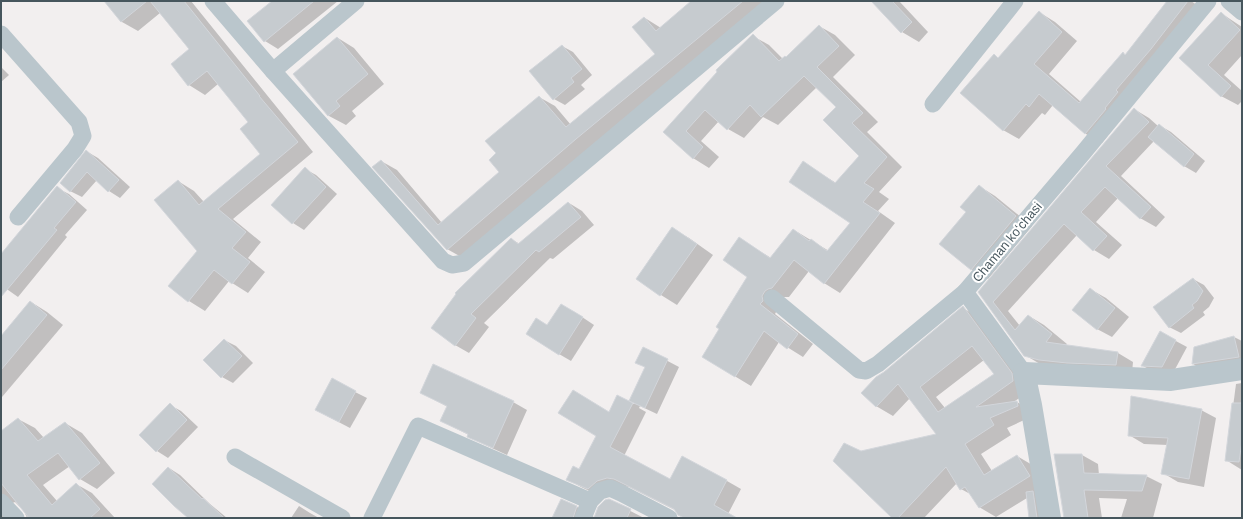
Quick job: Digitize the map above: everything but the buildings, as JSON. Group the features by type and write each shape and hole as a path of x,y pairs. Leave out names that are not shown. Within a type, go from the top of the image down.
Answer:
{"street":[{"path":"214,1 273,71 443,261 452,265 464,263 776,1"},
{"path":"273,71 356,1"},
{"path":"933,104 1015,1"},
{"name":"Chaman koʻchasi","path":"1050,518 1033,412 1024,373 965,292 1083,153 1208,1"},
{"path":"1229,1 1242,12"},
{"path":"1,34 78,122 83,136 75,149 18,217"},
{"path":"772,298 859,370 866,371 878,364 965,292"},
{"path":"1024,373 1171,380 1242,369"},
{"path":"372,518 418,426 590,501"},
{"path":"235,457 342,518"},
{"path":"583,518 590,501 600,491 610,488 669,518"},
{"path":"1,502 16,518"}]}
